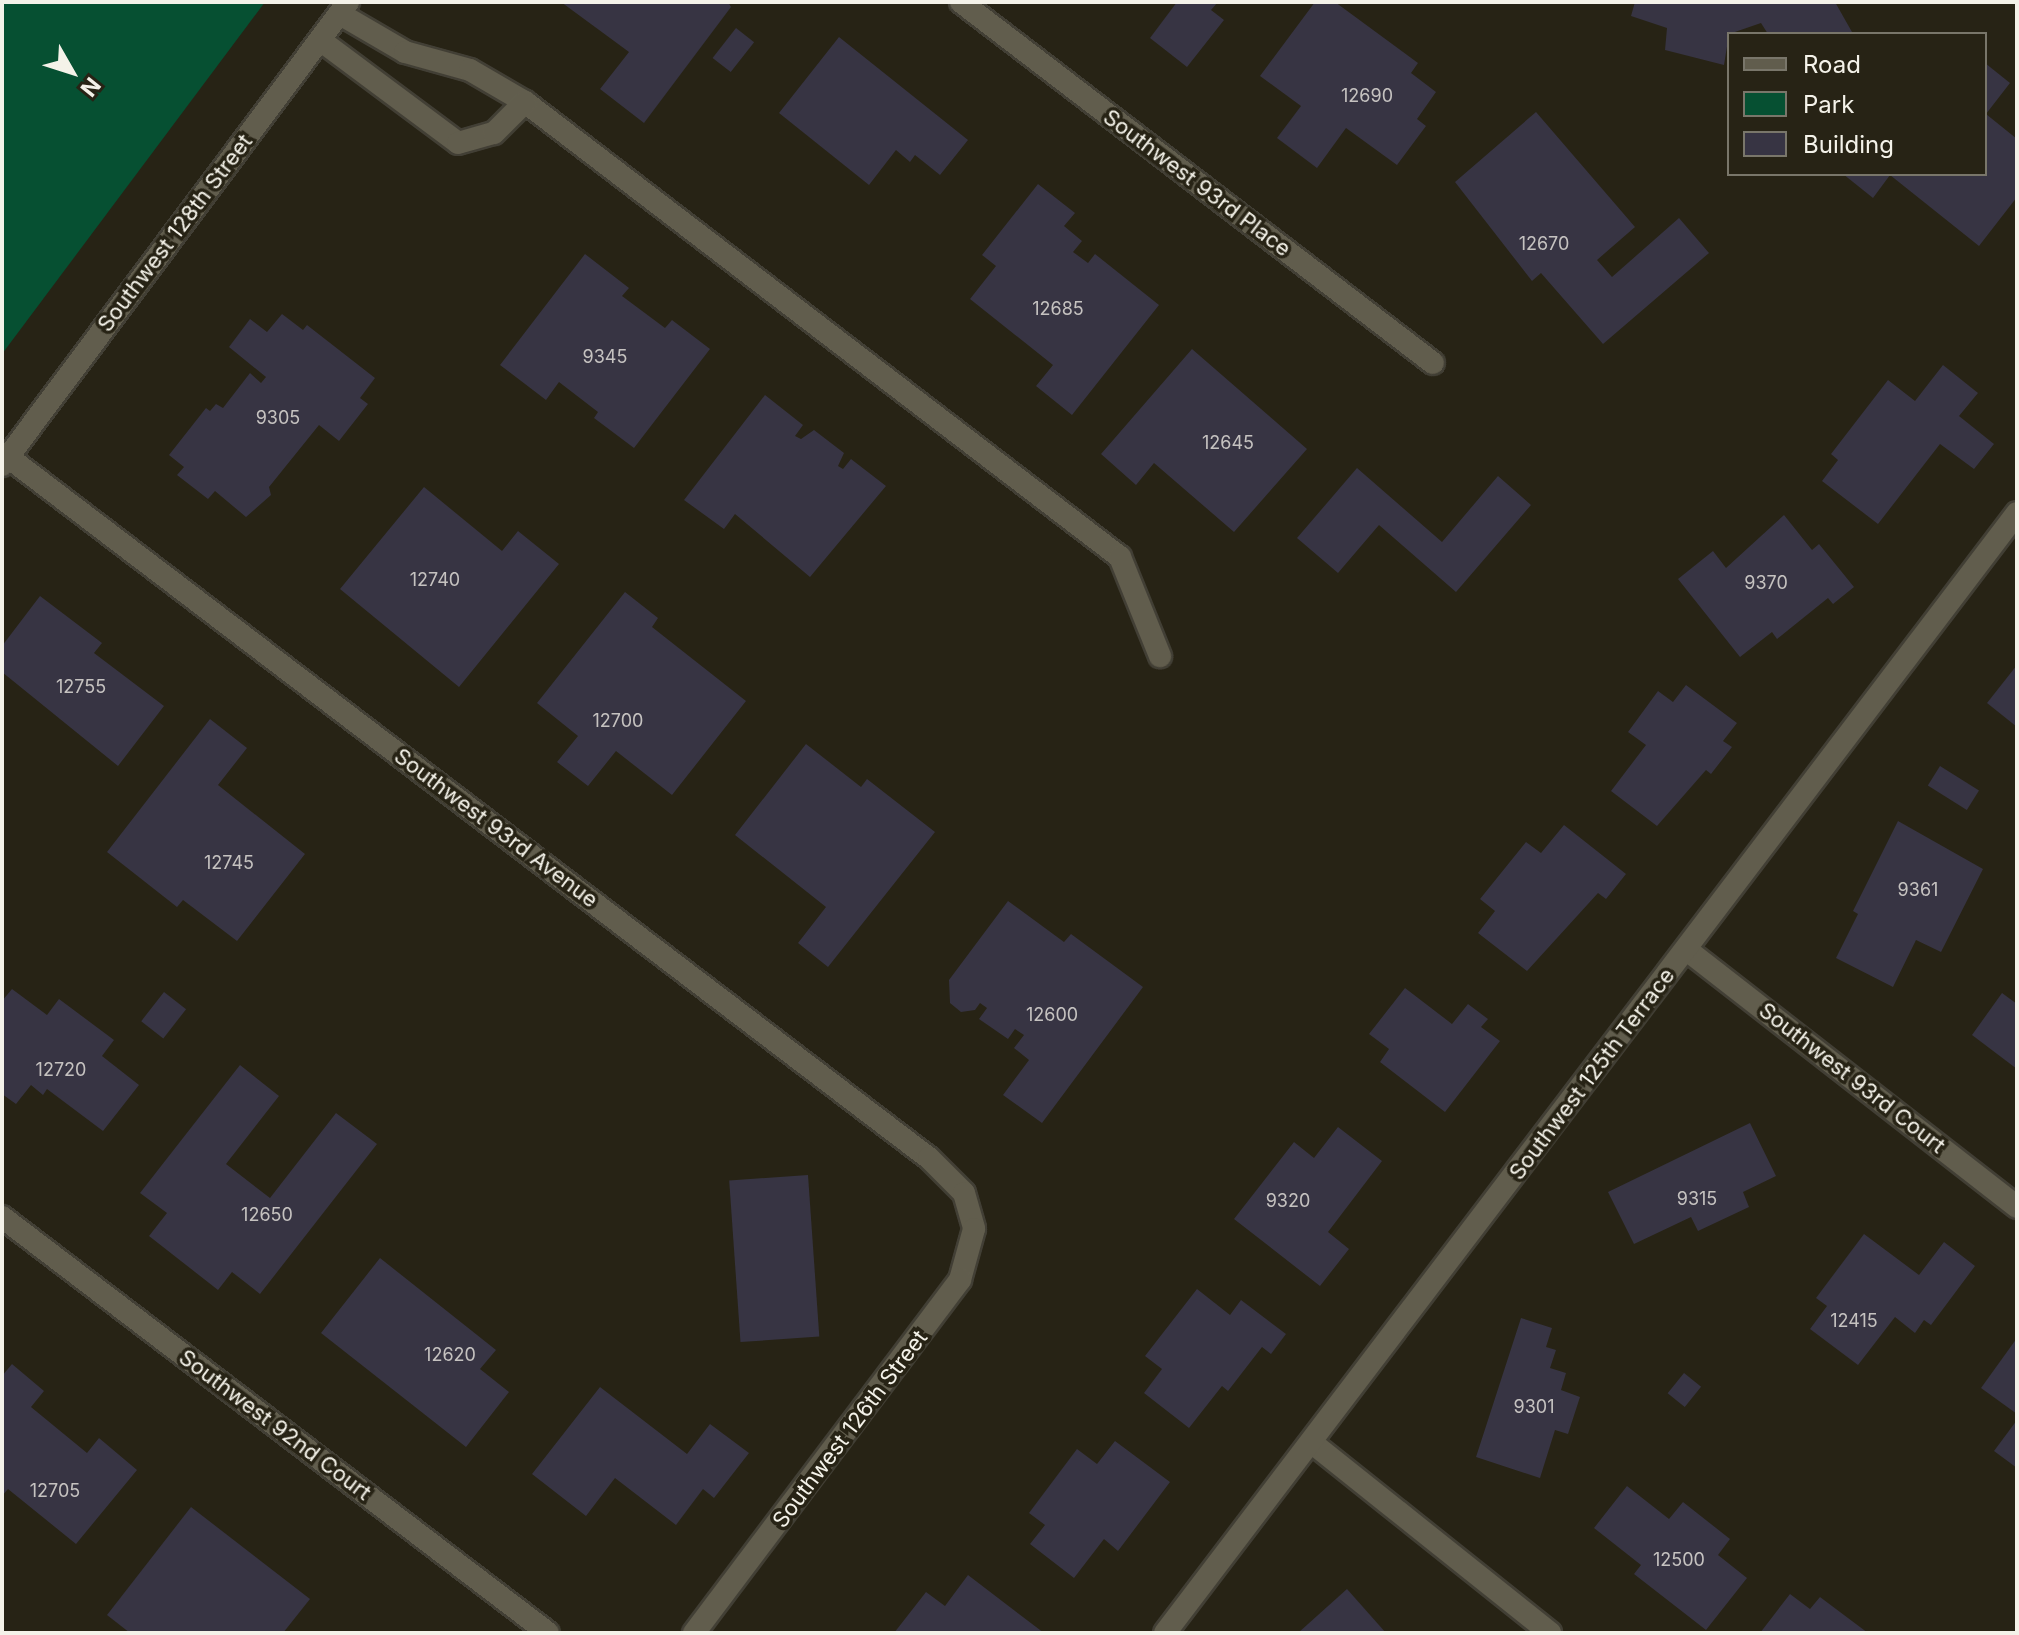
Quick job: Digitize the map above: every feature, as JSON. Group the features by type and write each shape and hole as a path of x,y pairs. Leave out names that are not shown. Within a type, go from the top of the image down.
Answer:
{"street":[{"name":"Southwest 93rd Place","path":"961,2 1433,363"},
{"name":"Southwest 128th Street","path":"5,461 344,8"},
{"path":"344,8 405,52 470,70 525,102 1120,557 1160,656"},
{"path":"320,40 458,143 494,133 525,102"},
{"name":"Southwest 93rd Avenue","path":"5,461 929,1158 952,1179 973,1210"},
{"name":"Southwest 125th Terrace","path":"1165,1633 2017,513"},
{"name":"Southwest 93rd Court","path":"1687,950 2017,1207"},
{"name":"Southwest 126th Street","path":"694,1633 943,1308 968,1264 973,1210"},
{"name":"Southwest 92nd Court","path":"2,1217 548,1633"},
{"path":"1311,1442 1550,1633"}],"green space":[{"path":"2,2 265,2 2,354"}],"building":[{"path":"561,2 728,2 731,7 644,123 600,89 629,52"},
{"path":"1177,2 1218,2 1211,10 1224,20 1187,67 1150,38"},
{"path":"1315,2 1335,2 1418,63 1411,73 1436,92 1417,119 1426,126 1397,165 1346,128 1317,168 1277,138 1301,106 1260,76"},
{"path":"1635,2 1835,2 1852,32 1767,32 1761,23 1727,32 1724,65 1665,50 1667,28 1631,16"},
{"path":"736,28 754,42 731,72 713,58"},
{"path":"839,37 968,140 940,175 915,155 910,162 896,150 869,185 779,113"},
{"path":"1987,65 2010,83 1987,113"},
{"path":"1536,112 1635,227 1597,260 1612,277 1679,218 1709,253 1603,344 1541,273 1532,281 1455,182"},
{"path":"1987,115 2017,139 2017,197 1979,246 1891,176 1987,176"},
{"path":"1846,176 1889,176 1873,198"},
{"path":"1038,184 1075,213 1064,226 1082,241 1073,252 1088,263 1095,254 1159,305 1072,415 1036,386 1053,365 970,299 996,266 982,255"},
{"path":"585,254 629,288 622,296 665,328 672,320 710,349 634,448 594,418 598,412 559,382 546,400 500,365"},
{"path":"282,314 303,330 307,325 375,378 360,398 368,404 339,441 319,425 269,487 271,495 246,517 215,491 208,499 177,475 184,467 169,455 206,408 210,411 216,404 223,408 250,373 261,383 266,377 229,347 250,319 267,332"},
{"path":"1192,349 1307,449 1234,532 1154,463 1136,485 1101,454"},
{"path":"1943,365 1978,393 1959,416 1994,444 1974,469 1940,444 1878,524 1822,481 1838,460 1831,454 1888,380 1915,401"},
{"path":"765,395 803,425 795,436 801,439 814,430 844,453 838,466 843,469 851,459 886,486 810,577 735,514 724,529 684,500"},
{"path":"1357,468 1442,542 1498,476 1531,505 1456,592 1379,525 1338,573 1297,538"},
{"path":"424,487 502,551 518,531 559,564 459,687 340,589"},
{"path":"1784,515 1812,550 1819,544 1854,587 1833,604 1828,598 1777,639 1772,632 1740,657 1678,579 1713,551 1726,568"},
{"path":"625,592 658,618 652,627 746,701 672,795 616,751 588,786 557,762 578,736 537,703"},
{"path":"40,596 102,643 94,653 164,706 118,766 2,672 2,646"},
{"path":"2017,665 2017,727 1987,703"},
{"path":"1686,685 1737,723 1723,741 1732,747 1711,774 1706,770 1657,826 1611,791 1646,745 1628,732 1658,691 1673,702"},
{"path":"210,719 247,748 218,785 305,854 237,941 183,900 177,907 107,852"},
{"path":"806,744 861,787 867,779 935,832 828,967 798,943 826,907 735,835"},
{"path":"1940,766 1979,790 1967,810 1928,786"},
{"path":"1898,821 1983,869 1941,952 1916,940 1893,987 1836,958 1858,914 1853,911"},
{"path":"1564,825 1626,874 1606,899 1598,893 1527,971 1478,933 1495,911 1480,899 1526,842 1541,853"},
{"path":"1008,901 1064,942 1071,934 1143,987 1042,1123 1003,1095 1029,1060 1014,1048 1024,1035 1015,1029 1008,1039 979,1019 987,1008 980,1003 975,1010 961,1012 950,1003 949,980"},
{"path":"1405,988 1452,1024 1468,1004 1488,1019 1481,1027 1500,1041 1445,1112 1380,1062 1389,1049 1369,1034"},
{"path":"12,989 47,1015 59,999 114,1040 102,1056 139,1085 103,1131 47,1089 43,1095 31,1085 16,1104 2,1094 2,1001"},
{"path":"164,992 186,1009 163,1038 141,1021"},
{"path":"2002,993 2017,1004 2017,1069 1972,1035"},
{"path":"240,1065 279,1096 226,1164 270,1198 336,1113 377,1144 260,1294 232,1272 218,1290 149,1236 167,1213 140,1193"},
{"path":"1750,1123 1776,1176 1743,1192 1749,1207 1698,1231 1691,1217 1634,1244 1608,1192"},
{"path":"1338,1127 1382,1161 1328,1232 1349,1249 1320,1286 1234,1219 1294,1142 1314,1158"},
{"path":"808,1175 819,1337 740,1342 729,1181"},
{"path":"1864,1234 1919,1275 1944,1242 1975,1266 1931,1325 1924,1320 1915,1333 1895,1317 1858,1365 1810,1329 1827,1306 1816,1298"},
{"path":"380,1258 496,1350 480,1369 509,1392 466,1447 321,1333"},
{"path":"1197,1289 1230,1315 1241,1300 1286,1334 1271,1354 1262,1347 1228,1391 1222,1386 1189,1428 1144,1393 1162,1369 1145,1356"},
{"path":"1521,1318 1552,1328 1546,1347 1556,1350 1550,1368 1566,1373 1561,1390 1580,1397 1568,1434 1555,1430 1540,1478 1476,1457"},
{"path":"2017,1338 2017,1414 1981,1388"},
{"path":"12,1364 44,1391 31,1407 87,1453 99,1438 137,1470 76,1544 8,1489 2,1496 2,1376"},
{"path":"1684,1373 1701,1387 1685,1407 1668,1393"},
{"path":"600,1387 687,1454 710,1424 749,1453 714,1498 703,1489 676,1525 615,1478 586,1516 532,1474"},
{"path":"2017,1420 2017,1468 1994,1451"},
{"path":"1115,1441 1170,1482 1118,1551 1104,1539 1074,1578 1030,1544 1045,1525 1029,1513 1077,1449 1097,1464"},
{"path":"1627,1486 1669,1519 1683,1502 1730,1539 1718,1555 1747,1578 1706,1630 1634,1574 1641,1565 1594,1528"},
{"path":"191,1507 310,1599 283,1633 130,1633 107,1615"},
{"path":"968,1575 1044,1633 894,1633 926,1592 945,1606"},
{"path":"1347,1589 1386,1633 1298,1633"},
{"path":"1790,1594 1810,1609 1820,1597 1868,1633 1760,1633"}]}
